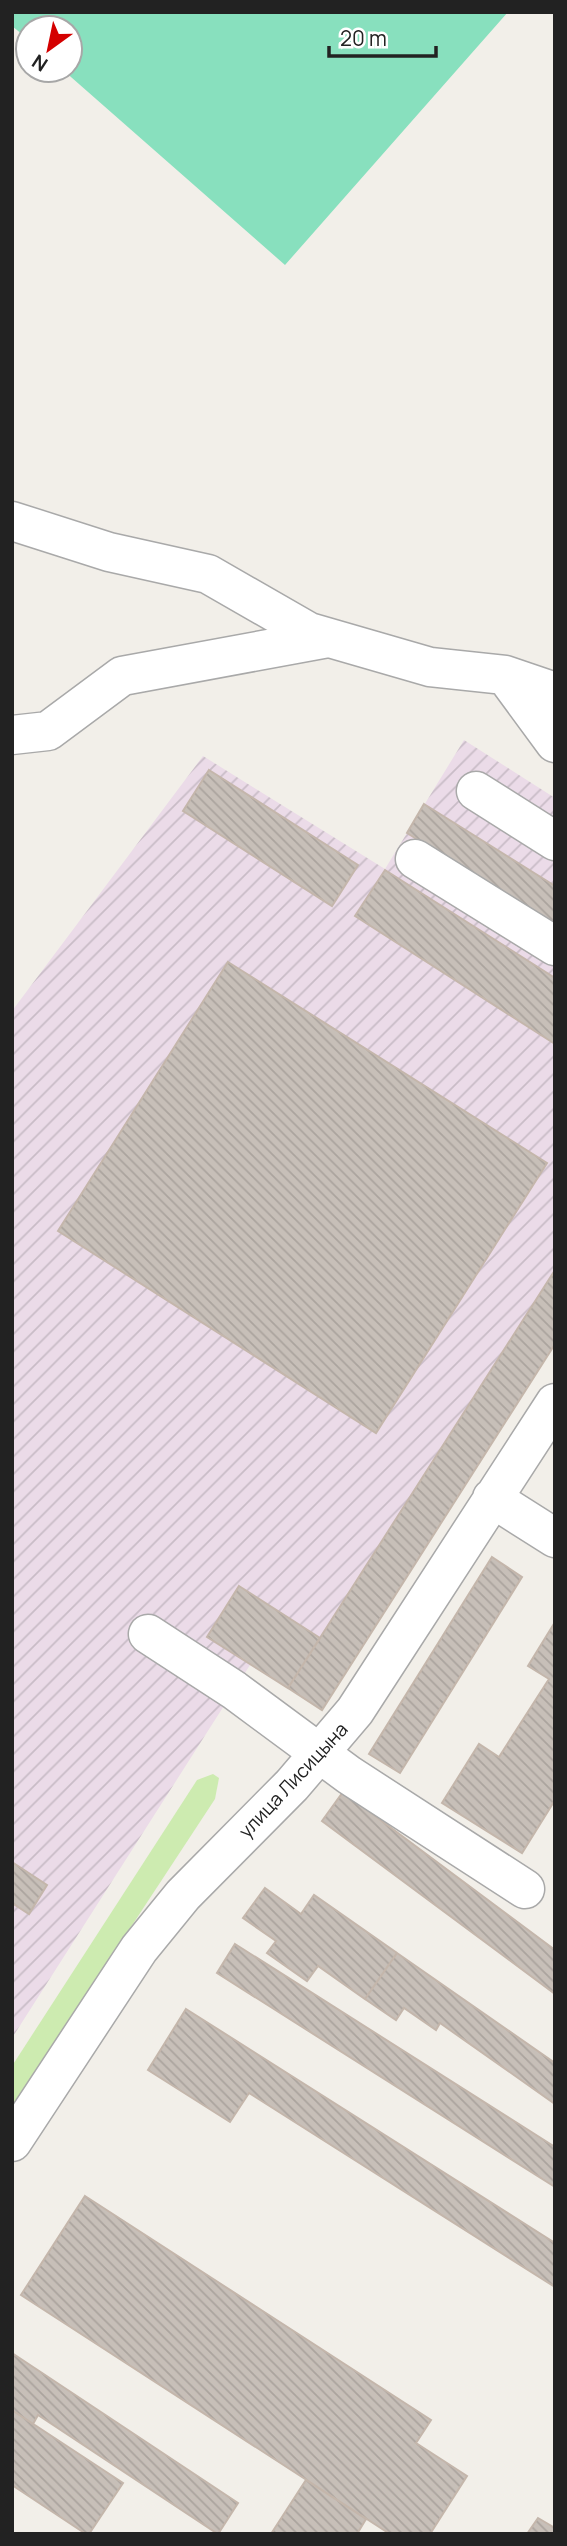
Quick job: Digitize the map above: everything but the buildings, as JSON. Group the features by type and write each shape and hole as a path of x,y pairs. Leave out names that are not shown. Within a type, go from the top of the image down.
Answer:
{"street":[{"path":"12,521 109,552 208,574 309,632 328,638 430,667 505,675 555,692"},
{"path":"12,736 48,731 122,676 328,638"},
{"path":"505,675 555,743"},
{"path":"476,791 555,841"},
{"path":"415,859 555,946"},
{"name":"улица Лисицына","path":"12,2142 139,1949 183,1895 292,1785 355,1711 555,1403"},
{"path":"492,1498 555,1538"},
{"path":"148,1634 234,1690 349,1775 525,1889"}],"shaded area":[{"path":"464,740 555,798 555,1270 288,1688 250,1665 12,2038 12,1011 203,756 385,869"}],"green space":[{"path":"12,12 508,12 285,265 79,84 84,84 84,14 14,14 14,28"},
{"path":"213,1774 219,1778 215,1799 12,2108 12,2066 197,1780"}]}
